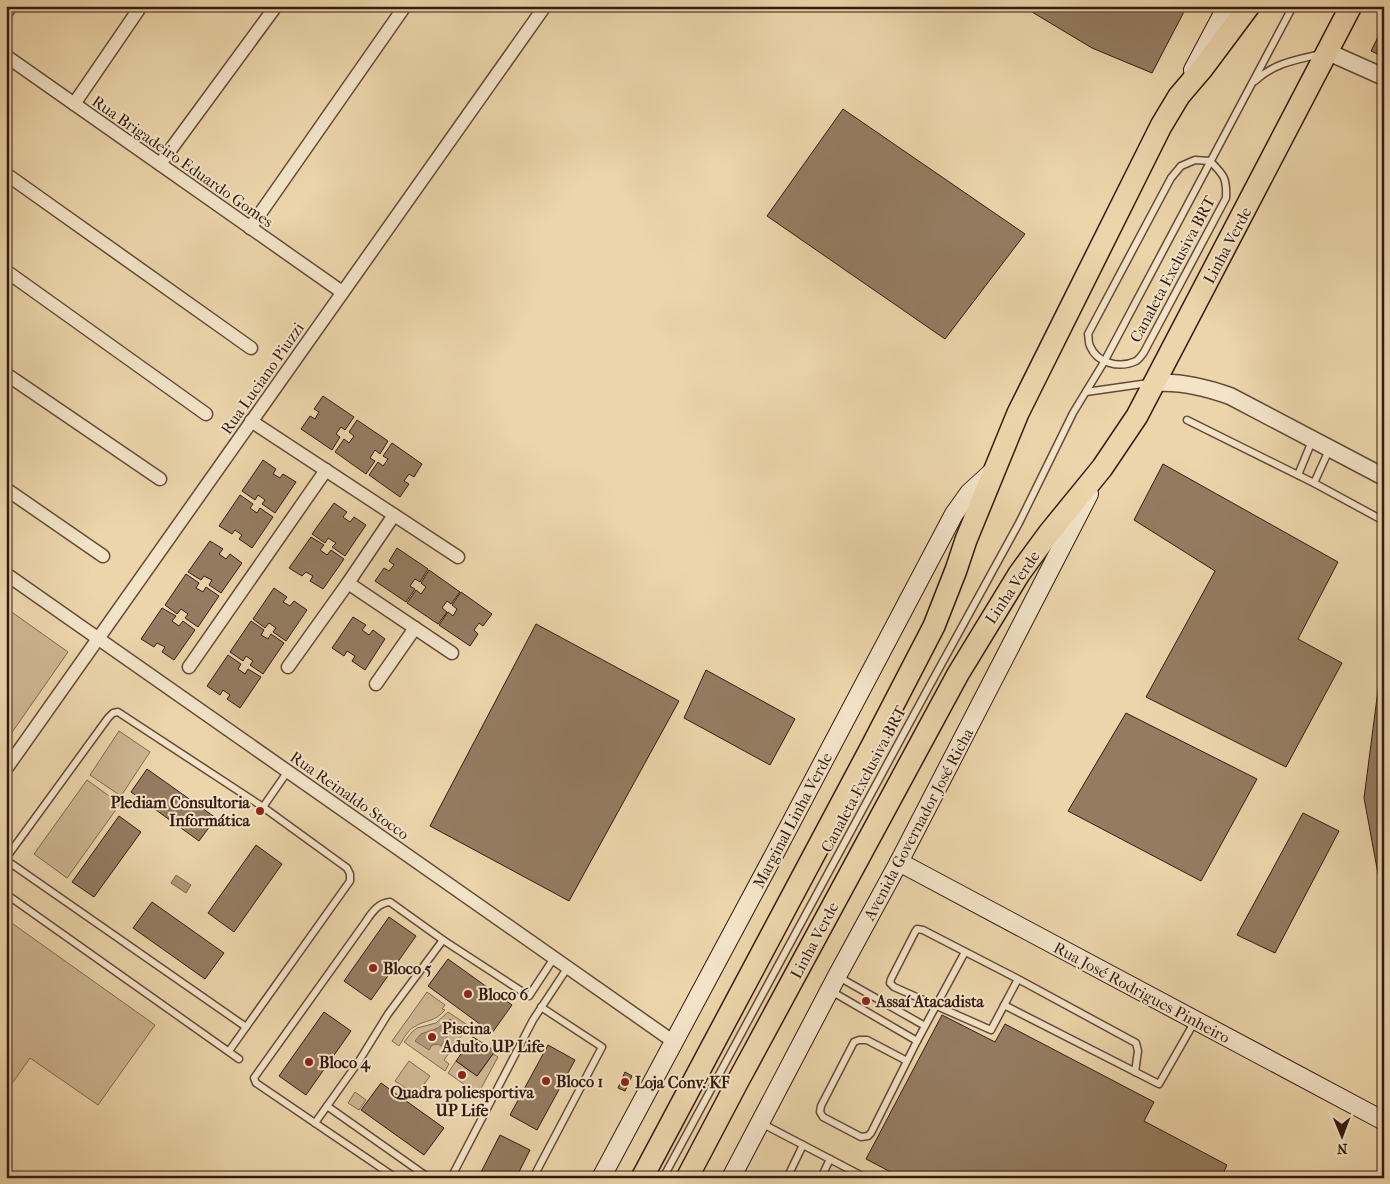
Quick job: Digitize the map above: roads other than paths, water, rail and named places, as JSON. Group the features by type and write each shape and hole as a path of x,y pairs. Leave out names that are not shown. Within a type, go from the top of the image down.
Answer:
{"highway":[{"path":"642,1178 934,626 966,540 1018,413 1161,126 1179,96 1202,69 1249,6"},
{"name":"Linha Verde","path":"687,1178 958,674 1019,574 1049,533 1102,468 1137,416 1351,6"}],"main road":[{"path":"1179,96 1226,6"},
{"name":"Avenida Governador José Richa","path":"730,1178 900,862 1102,468"},
{"name":"Marginal Linha Verde","path":"601,1178 954,514 969,493 994,471"},
{"name":"Rua José Rodrigues Pinheiro","path":"900,862 1384,1121"}],"street":[{"path":"6,13 11,6"},
{"path":"74,104 141,6"},
{"path":"160,164 276,6"},
{"path":"250,228 405,6"},
{"name":"Rua Luciano Piuzzi","path":"6,769 545,6"},
{"path":"1328,52 1384,77"},
{"name":"Rua Brigadeiro Eduardo Gomes","path":"6,56 342,292"},
{"path":"8,180 251,348"},
{"path":"6,271 206,414"},
{"path":"6,374 160,479"},
{"path":"1155,383 1177,382 1211,389 1230,396 1384,477"},
{"path":"251,421 458,557"},
{"path":"189,667 326,470"},
{"path":"6,489 103,556"},
{"path":"288,667 394,515"},
{"name":"Rua Reinaldo Stocco","path":"6,574 674,1042"},
{"path":"348,583 452,653"},
{"path":"376,684 415,628"}],"lane":[{"name":"Canaleta Exclusiva BRT","path":"663,1178 1014,531 1073,414 1104,362 1293,6"},
{"name":"Canaleta Exclusiva BRT","path":"1250,85 1263,73 1279,65 1328,52"},
{"path":"1104,362 1089,345 1088,334 1171,178 1181,166 1195,160 1210,161"},
{"name":"Canaleta Exclusiva BRT","path":"1104,362 1114,364 1127,363 1137,360 1144,352 1226,198 1227,186 1223,174 1210,161"},
{"path":"1086,392 1155,383"},
{"path":"1187,420 1314,483 1384,521"},
{"path":"1298,475 1313,439"},
{"path":"1314,483 1330,448"},
{"path":"229,1051 350,881 350,874 347,868 263,807 118,712 113,713 6,859 246,1027"},
{"path":"263,807 288,771"},
{"path":"6,894 239,1059"},
{"path":"396,1178 256,1083 254,1078 364,924 377,907 383,902 390,902 443,940 529,996 554,958"},
{"path":"1018,979 991,1030 894,987 890,983 915,932 917,929 923,930 1018,979 1136,1043 1138,1051 1136,1072"},
{"path":"315,1123 388,1014 443,940"},
{"path":"907,1061 867,1040 854,1042 821,1106 820,1112 823,1117 861,1137 868,1136 871,1133 907,1061 917,1041 965,952"},
{"path":"451,1178 534,1020 568,967"},
{"path":"834,983 925,1026"},
{"path":"834,983 917,1041"},
{"path":"1004,1005 1159,1084 1195,1020"},
{"path":"533,1178 602,1047 542,1007"},
{"path":"327,1106 429,1178"},
{"path":"760,1123 866,1178"},
{"path":"787,1178 804,1145"},
{"path":"821,1178 830,1159"}],"place":[{"name":"Plediam Consultoria Informática","path":"260,811"},
{"name":"Bloco 5","path":"373,968"},
{"name":"Bloco 6","path":"468,994"},
{"name":"Assaí Atacadista","path":"866,1001"},
{"name":"Piscina Adulto UP Life","path":"432,1037"},
{"name":"Bloco 4","path":"309,1062"},
{"name":"Quadra poliesportiva UP Life","path":"462,1075"},
{"name":"Bloco 1","path":"546,1081"},
{"name":"Loja Conv. KF","path":"625,1082"}]}
